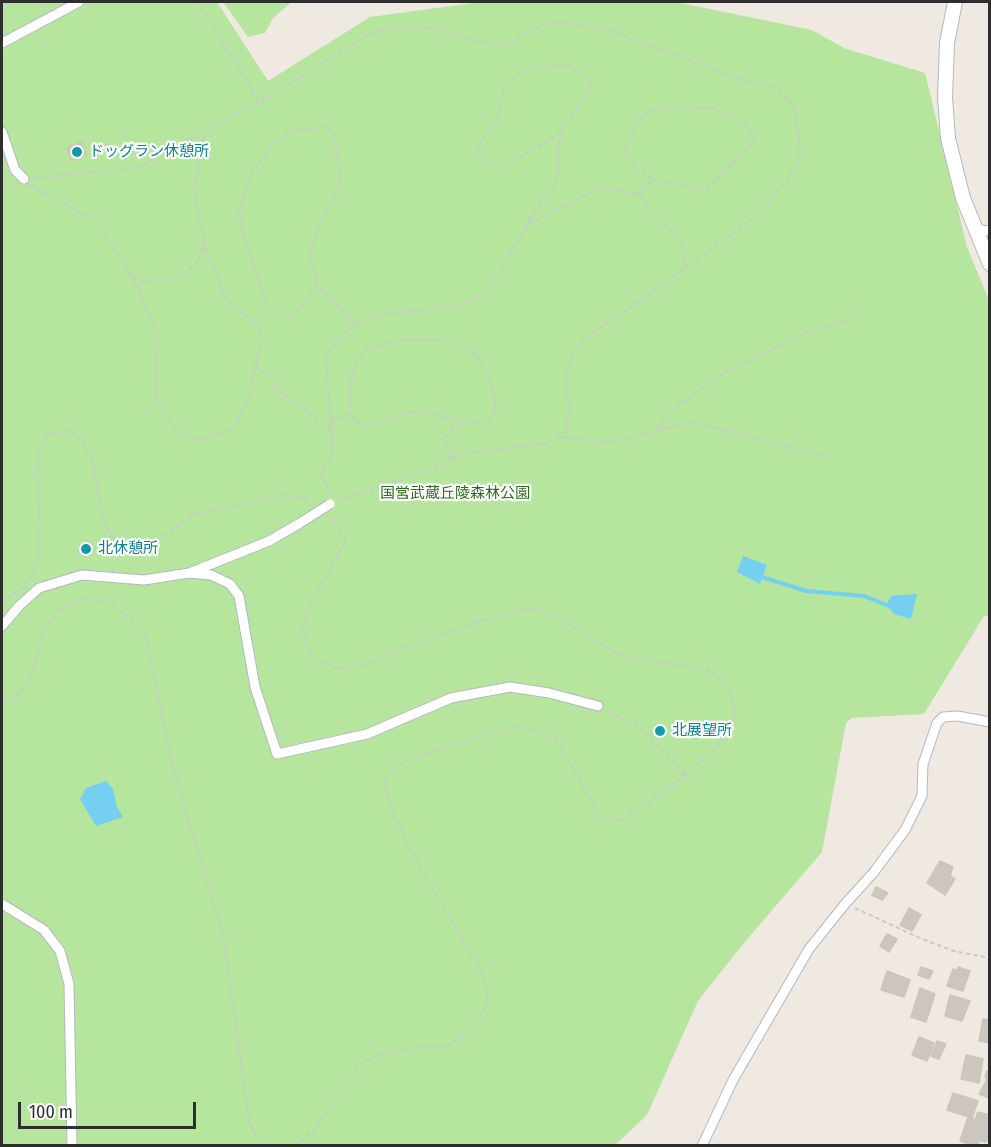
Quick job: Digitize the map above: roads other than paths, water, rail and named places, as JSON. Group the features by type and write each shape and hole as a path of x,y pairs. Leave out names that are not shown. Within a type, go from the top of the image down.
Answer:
{"street":[{"path":"2,43 79,2"},
{"path":"955,2 947,43 945,98 947,128 963,198 990,264"},
{"path":"2,132 15,170 24,179"},
{"path":"975,229 990,231"},
{"path":"2,627 19,606 39,588 82,575 144,580 189,573 269,542 333,503"},
{"path":"189,573 211,575 230,584 239,596 255,687 277,754 366,734 451,698 510,687 549,693 598,706"},
{"path":"702,1146 733,1080 809,949 874,872 905,830 922,796 923,764 937,723 943,717 958,716 990,722"},
{"path":"2,904 44,930 60,951 69,984 72,1146"}],"water":[{"path":"743,556 767,565 760,584 737,572"},
{"path":"917,594 911,619 894,614 886,605 891,596"},
{"path":"106,781 113,789 117,807 123,817 96,826 80,799 86,788"}],"waterway":[{"path":"762,577 806,591 864,596 886,605"}],"place":[{"name":"ドッグラン休憩所","path":"77,152"},
{"name":"北休憩所","path":"86,549"},
{"name":"北展望所","path":"660,731"}],"park label":[{"name":"国営武蔵丘陵森林公園","path":"455,494"}]}
